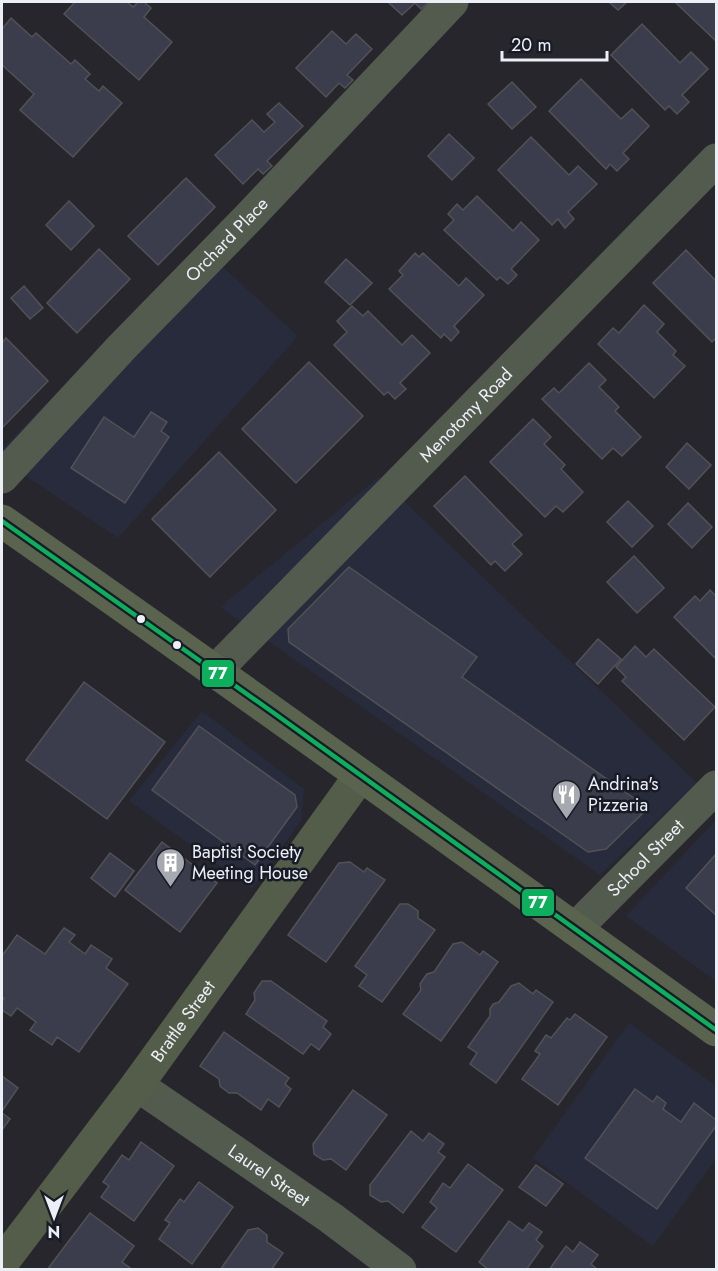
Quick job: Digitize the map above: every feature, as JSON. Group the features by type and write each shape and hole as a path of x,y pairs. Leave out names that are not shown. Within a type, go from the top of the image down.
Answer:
{"main road":[{"path":"2,521 216,670 360,776 717,1030"},
{"name":"Brattle Street","path":"2,1263 137,1085 360,776"}],"street":[{"name":"Orchard Place","path":"2,477 122,347 250,216 452,2"},
{"name":"Menotomy Road","path":"216,670 717,160"},
{"name":"School Street","path":"575,929 717,786"},
{"name":"Laurel Street","path":"137,1085 331,1218 400,1269"}],"shaded area":[{"path":"199,245 298,336 118,538 2,460 2,449"},
{"path":"379,477 697,783 600,875 220,607"},
{"path":"202,711 304,789 301,821 252,889 129,801"},
{"path":"716,820 716,981 626,916"},
{"path":"629,1023 716,1086 716,1159 653,1246 533,1158"}],"building":[{"path":"75,2 127,2 133,7 138,2 144,2 151,8 144,17 172,42 139,80 64,14"},
{"path":"388,2 429,2 421,9 415,3 402,15"},
{"path":"609,2 627,2 618,10"},
{"path":"675,2 716,2 716,41"},
{"path":"11,18 32,37 36,33 71,64 75,60 90,74 85,79 99,91 103,86 122,103 73,157 20,110 34,94 2,65 2,29"},
{"path":"642,24 680,63 691,52 708,69 682,95 689,102 677,114 669,106 665,110 611,55"},
{"path":"332,31 346,44 356,34 372,49 347,75 353,80 345,88 339,83 326,97 296,68"},
{"path":"581,79 621,119 632,109 649,126 623,153 629,159 617,171 610,164 606,169 549,111"},
{"path":"512,82 536,107 512,129 488,104"},
{"path":"279,103 303,126 267,161 272,166 263,174 258,169 243,184 215,155 252,120 264,132 275,122 267,114"},
{"path":"449,134 474,158 452,180 428,156"},
{"path":"531,137 569,175 578,166 597,184 568,212 574,219 565,228 558,219 552,225 498,170"},
{"path":"186,178 215,207 158,265 128,236"},
{"path":"477,196 513,231 521,222 539,240 511,269 517,275 508,284 500,277 497,280 444,230 454,220 448,214 457,204 463,210"},
{"path":"69,201 94,226 71,250 46,225"},
{"path":"99,249 130,279 77,333 47,303"},
{"path":"686,250 716,281 716,338 712,342 653,283"},
{"path":"415,253 419,257 423,253 459,286 466,278 484,295 454,326 459,332 451,341 444,334 441,338 389,289 403,275 399,271"},
{"path":"346,259 372,283 350,305 325,282"},
{"path":"24,286 43,308 30,319 11,298"},
{"path":"644,305 664,324 657,332 676,351 673,355 685,366 654,398 598,344 613,328 619,333"},
{"path":"352,306 363,316 368,311 402,345 412,335 430,353 400,383 406,389 395,399 388,392 384,395 334,345 347,332 337,321"},
{"path":"6,338 48,381 2,428 2,343"},
{"path":"309,362 363,416 296,483 242,429"},
{"path":"589,363 606,380 599,387 619,407 615,411 641,437 622,456 613,448 602,459 542,399 554,388 559,393"},
{"path":"151,412 167,422 161,431 169,437 125,503 71,468 104,417 134,437"},
{"path":"533,419 551,437 544,444 565,465 561,469 583,492 563,512 556,506 545,517 490,462"},
{"path":"687,443 711,465 689,489 666,467"},
{"path":"219,452 276,510 210,577 152,519"},
{"path":"465,476 522,535 512,544 522,554 505,571 495,561 491,565 434,506"},
{"path":"628,501 653,526 632,547 607,522"},
{"path":"688,503 712,527 692,548 668,524"},
{"path":"634,556 664,588 637,613 607,582"},
{"path":"349,567 477,657 462,677 648,808 606,849 588,852 289,642 288,629"},
{"path":"710,590 716,596 716,659 674,617 695,596 700,601"},
{"path":"598,639 621,659 598,684 576,664"},
{"path":"635,646 646,657 654,649 715,707 684,740 622,681 626,677 616,667"},
{"path":"84,682 165,742 107,819 26,760"},
{"path":"199,726 295,795 297,807 255,865 152,790"},
{"name":"Baptist Society Meeting House","path":"162,842 217,883 180,932 125,890"},
{"path":"110,853 134,871 115,897 91,878"},
{"path":"716,854 716,915 686,888"},
{"path":"350,862 364,872 367,868 385,880 326,962 288,935 339,863"},
{"path":"400,904 408,904 418,911 418,918 435,930 382,1002 359,986 367,975 355,966"},
{"path":"64,928 75,935 69,942 85,954 91,945 112,959 106,968 128,984 79,1052 57,1037 52,1045 30,1030 36,1022 17,1008 11,1016 2,1010 4,998 2,997 2,956 17,935 45,954"},
{"path":"462,942 480,955 483,951 498,962 441,1041 403,1014 421,990 420,984 427,974 434,972 453,944"},
{"path":"262,981 271,981 327,1021 323,1027 331,1034 319,1050 311,1044 303,1054 246,1014 255,1000 254,993"},
{"path":"519,983 533,994 536,990 553,1002 496,1083 470,1064 477,1053 468,1047 490,1016 493,1004 499,1002 511,986"},
{"path":"575,1014 607,1037 558,1105 522,1079 540,1054 535,1051 546,1035 551,1038 567,1018 570,1020"},
{"path":"224,1032 289,1078 285,1084 291,1089 279,1107 268,1099 261,1110 237,1093 229,1093 220,1086 219,1079 200,1066"},
{"path":"2,1076 18,1088 2,1111"},
{"path":"635,1089 653,1102 657,1096 666,1103 663,1109 681,1122 694,1103 716,1120 716,1126 657,1209 585,1158"},
{"path":"353,1090 387,1115 346,1170 331,1159 323,1160 314,1154 313,1144"},
{"path":"2,1113 10,1119 2,1130"},
{"path":"411,1131 423,1141 429,1133 444,1144 438,1152 445,1157 403,1213 388,1201 381,1202 370,1195 370,1185"},
{"path":"141,1142 174,1166 134,1221 101,1197 109,1186 103,1182 122,1155 129,1160"},
{"path":"468,1164 503,1190 456,1252 422,1227 437,1208 430,1202 443,1183 450,1188"},
{"path":"536,1165 563,1184 546,1206 519,1187"},
{"path":"199,1182 233,1207 192,1264 159,1239 170,1223 165,1220 180,1199 184,1202"},
{"path":"90,1213 134,1246 122,1262 133,1270 53,1270 49,1267"},
{"path":"509,1221 523,1231 529,1223 542,1232 536,1240 543,1246 526,1270 489,1270 479,1262"},
{"path":"258,1228 267,1235 267,1242 283,1253 271,1270 220,1270 248,1230"},
{"path":"580,1242 598,1255 591,1264 598,1270 549,1270 566,1246 573,1252"}],"transit line":[{"name":"77","path":"2,521 716,1030"}],"place":[{"name":"Andrina's Pizzeria","path":"567,820"},
{"name":"Baptist Society Meeting House","path":"171,888"}]}
